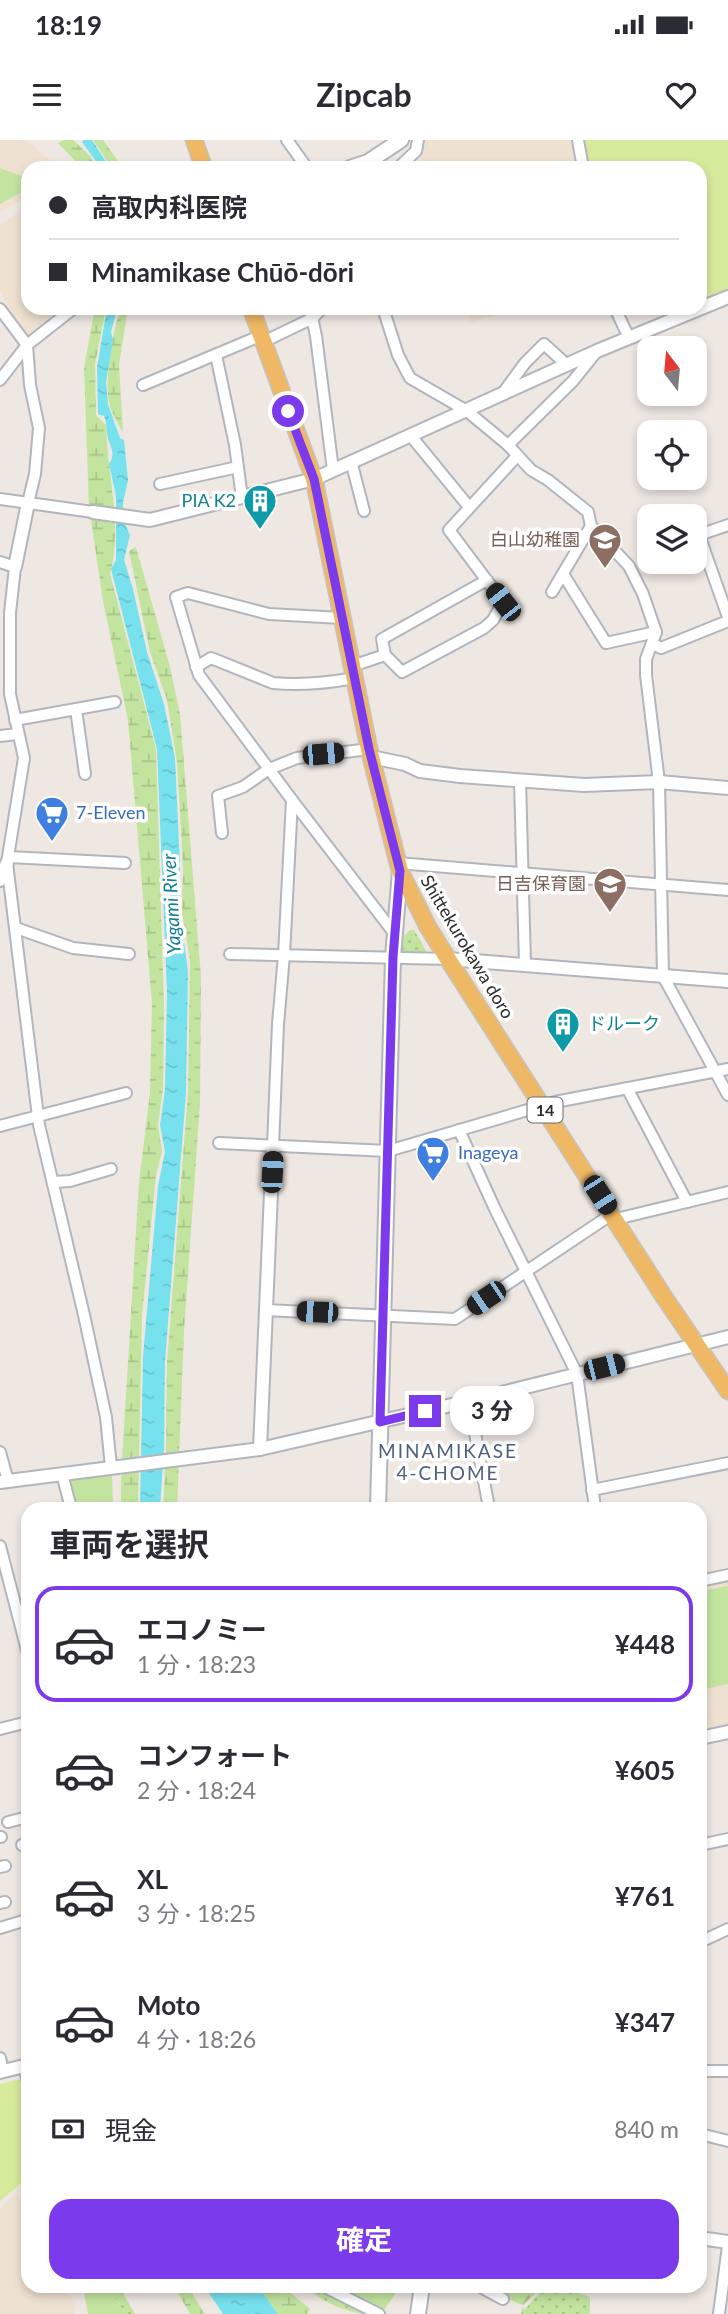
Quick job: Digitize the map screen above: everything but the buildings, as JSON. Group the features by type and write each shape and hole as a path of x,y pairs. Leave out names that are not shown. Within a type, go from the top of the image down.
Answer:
{"main road":[{"path":"194,140 202,161"},
{"path":"370,161 401,140"},
{"name":"Shittekurokawa doro","path":"253,315 314,479 370,753 399,867 428,927 448,959 664,1297 728,1391"},
{"path":"378,1502 393,957 399,867"},
{"path":"418,2314 421,2293"}],"street":[{"path":"287,140 302,161"},
{"path":"405,161 416,151 418,140"},
{"path":"578,140 582,161"},
{"path":"707,306 728,297"},
{"path":"0,309 27,345 32,402 39,428 35,474 15,567 10,613 10,694 24,758 8,860 0,880"},
{"path":"0,380 27,345 65,315"},
{"path":"143,385 261,339 307,315"},
{"path":"311,315 333,470"},
{"path":"385,315 398,355 410,378 467,411 508,445 531,470 548,480 587,512 592,526 629,566 647,603 656,632 646,659 646,675 659,782 663,976 728,1095"},
{"path":"618,315 629,338"},
{"path":"0,499 144,520 186,513 314,479 597,351 685,315"},
{"path":"503,393 525,363 544,344 568,365"},
{"path":"508,445 573,381 597,351"},
{"path":"216,355 242,498"},
{"path":"411,436 469,507"},
{"path":"487,580 382,639 385,655 402,672 484,628 493,620 503,602 487,580 449,530 517,456"},
{"path":"351,461 364,511"},
{"path":"160,484 238,467"},
{"path":"653,644 661,648 728,619 699,536 728,525"},
{"path":"552,592 592,526"},
{"path":"0,562 15,567"},
{"path":"563,574 606,643 656,632"},
{"path":"342,618 269,614 188,593 176,597 199,675 394,933"},
{"path":"196,667 212,658 273,683 316,685 353,672 385,655"},
{"path":"15,720 115,702"},
{"path":"76,709 85,774"},
{"path":"0,736 17,734"},
{"path":"222,833 218,796 243,787 269,769 297,758 370,753 435,774 584,785 659,782 728,788"},
{"path":"520,781 525,964"},
{"path":"260,1449 278,1024 292,800"},
{"path":"8,860 125,863"},
{"path":"8,860 37,1116 115,1467"},
{"path":"399,867 728,890"},
{"path":"16,928 73,948 130,954"},
{"path":"230,954 448,959 728,981"},
{"path":"219,1143 388,1152 543,1106 728,1069"},
{"path":"627,1088 687,1202"},
{"path":"0,1126 126,1093"},
{"path":"459,1130 577,1374 594,1502"},
{"path":"53,1182 70,1181 111,1169"},
{"path":"265,1310 455,1319 614,1217 728,1192"},
{"path":"0,1452 4,1481 260,1449 728,1337"},
{"path":"469,1401 488,1502"},
{"path":"592,1490 728,1463"},
{"path":"62,1474 69,1502"},
{"path":"0,1546 21,1627"},
{"path":"707,1580 728,1575"},
{"path":"0,1729 21,1724"},
{"path":"707,1736 728,1732"},
{"path":"8,1822 21,1819"},
{"path":"707,1844 728,1839"},
{"path":"0,1928 21,1923"},
{"path":"707,1939 728,1929"},
{"path":"0,2058 2,2072 21,2067"},
{"path":"707,2071 728,2070"},
{"path":"707,2136 728,2141"},
{"path":"707,2240 728,2244 719,2314"},
{"path":"337,2293 379,2314"},
{"path":"492,2293 503,2299"}],"shaded area":[{"path":"0,140 25,140 51,161 21,161 21,200 0,212"},
{"path":"424,140 571,140 576,161 422,161 420,155"},
{"path":"21,211 21,315 56,315 34,332 30,339 12,315 0,290 0,225"},
{"path":"468,315 494,315 471,323"},
{"path":"728,1580 728,1724 707,1728 707,1584"},
{"path":"17,2193 21,2201 21,2293 69,2293 75,2307 74,2314 0,2314 0,2208"}],"green space":[{"path":"73,140 93,161 75,161 58,143"},
{"path":"93,140 103,140 118,161 107,161"},
{"path":"581,140 728,140 728,289 707,297 707,161 585,161"},
{"path":"0,168 21,176 21,193 0,204"},
{"path":"94,315 105,315 95,364 96,415 106,425 115,519 114,556 110,574 156,749 164,1004 163,1089 158,1125 162,1151 156,1175 142,1316 138,1502 121,1502 121,1477 139,1182 150,1093 152,1003 128,720 103,601 89,507 84,368"},
{"path":"119,315 127,315 119,365 123,433 111,410 108,393"},
{"path":"136,547 170,667 180,714 201,977 200,1103 184,1331 177,1502 163,1502 167,1362 188,1092 190,960 182,912 183,866 177,762 167,700 150,652 129,551"},
{"path":"414,930 428,954 402,954 404,936"},
{"path":"112,1472 113,1502 72,1502 65,1479"},
{"path":"728,1587 728,1684 707,1688 707,1590"},
{"path":"20,2079 21,2083 21,2184 0,2201 0,2084"},
{"path":"84,2293 112,2293 125,2314 88,2314"},
{"path":"112,2293 123,2293 135,2314 125,2314"},
{"path":"178,2293 193,2293 205,2314 190,2314"},
{"path":"263,2293 291,2293 310,2309 307,2314 278,2314"},
{"path":"313,2293 329,2293 371,2314 352,2312"},
{"path":"350,2293 395,2293 385,2309"},
{"path":"502,2293 536,2293 523,2305 500,2296"},
{"path":"540,2293 578,2293 590,2297 590,2314 521,2314 522,2308 525,2309"}],"water":[{"path":"92,140 106,161 96,161 82,142"},
{"name":"Yagami River","path":"106,315 115,315 106,382 108,404 120,438 124,440 128,480 123,502 123,519 130,535 124,560 147,652 164,704 175,758 180,913 188,971 186,1093 165,1362 160,1502 140,1502 143,1356 158,1186 165,1152 160,1125 165,1089 167,993 157,749 111,569 116,560 116,496 109,464 112,453 106,421 104,416 98,414 97,367"},
{"path":"209,2293 263,2293 278,2314 223,2314"}],"place":[{"name":"PIA K2","path":"260,531"},
{"name":"白山幼稚園","path":"605,570"},
{"name":"7-Eleven","path":"52,843"},
{"name":"日吉保育園","path":"610,914"},
{"name":"ドルーク","path":"563,1054"},
{"name":"Inageya","path":"433,1183"}],"district":[{"name":"MINAMIKASE 4-CHOME","path":"448,1462"}],"route":[{"path":"288,411 314,479 369,749 400,871 393,957 380,1422 425,1411"}]}
